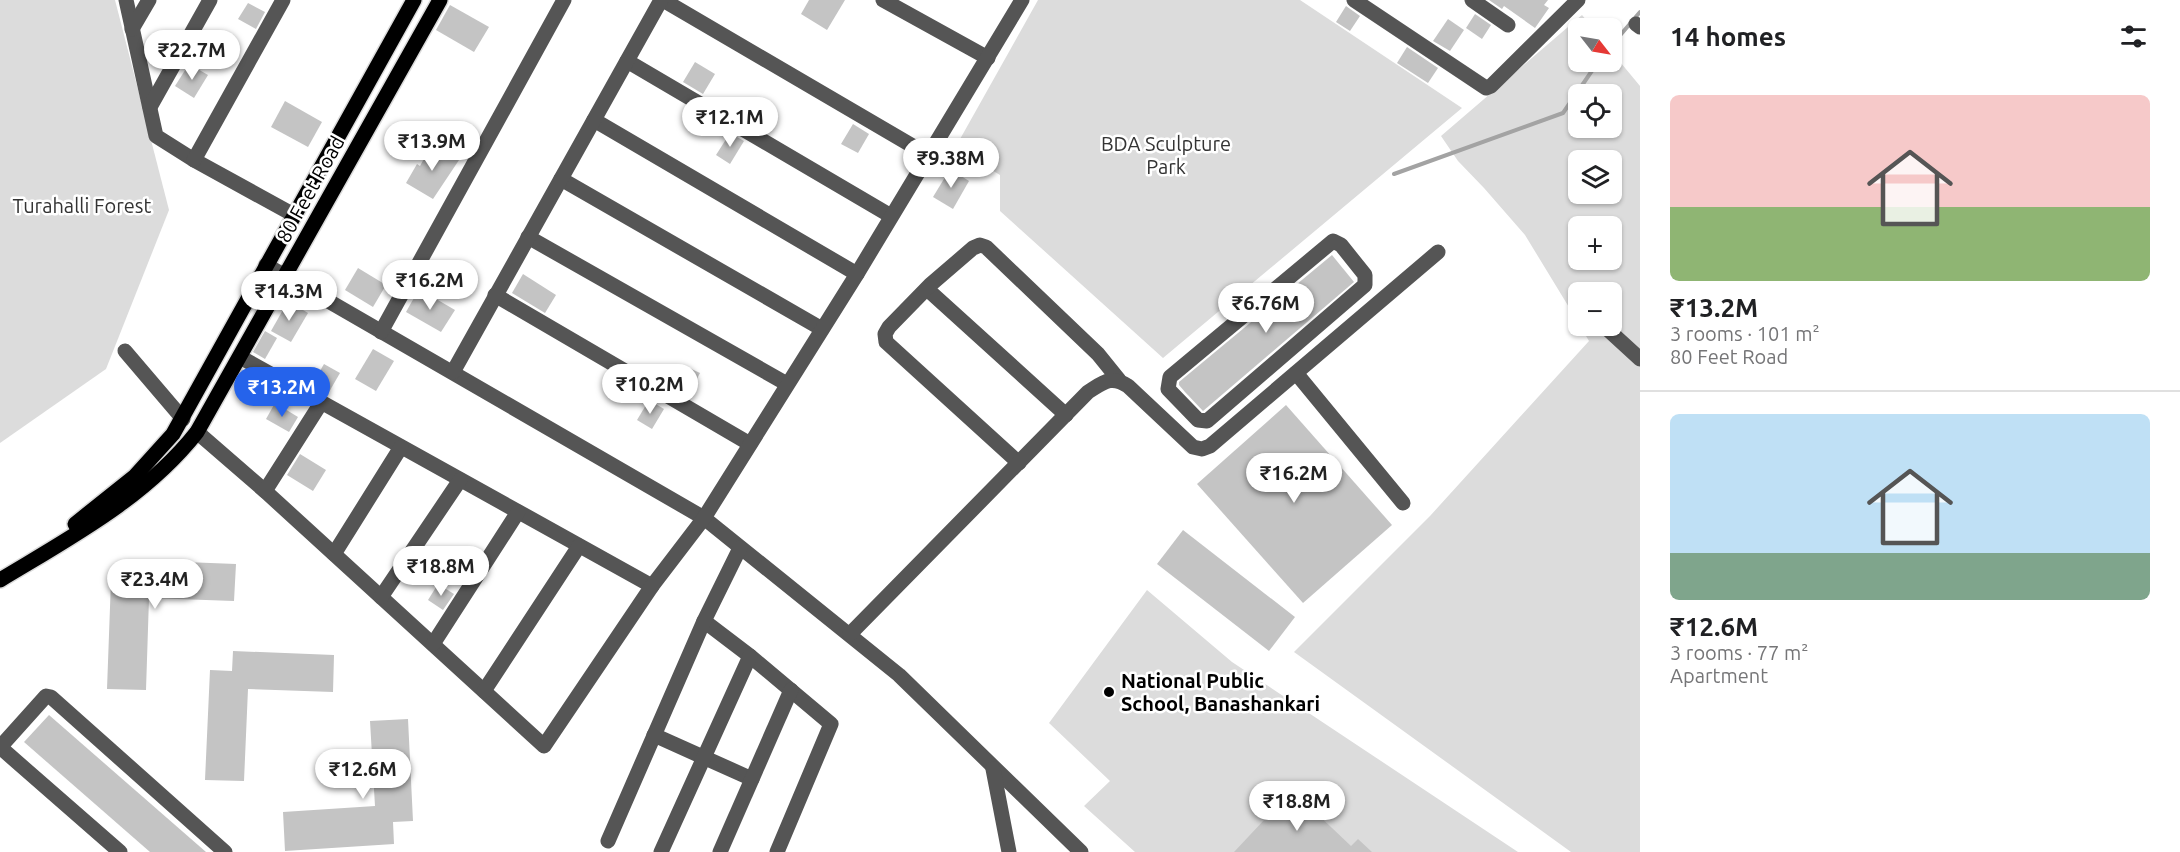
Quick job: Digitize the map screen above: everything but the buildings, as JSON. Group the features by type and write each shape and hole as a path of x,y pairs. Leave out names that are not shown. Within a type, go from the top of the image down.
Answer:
{"main road":[{"name":"80 Feet Road","path":"4,572 67,529 135,476 161,449 183,419 414,0"},
{"name":"80 Feet Road","path":"4,572 73,538 142,489 178,455 197,432 440,0"}],"street":[{"path":"126,0 156,136 194,160 294,215"},
{"path":"132,29 149,0"},
{"path":"150,107 210,0"},
{"path":"194,160 283,0"},
{"path":"381,332 564,0"},
{"path":"453,372 662,0 928,155"},
{"path":"883,0 988,58"},
{"path":"197,432 265,491 544,746 652,586 704,518 857,274 1022,0"},
{"path":"1354,0 1486,88 1491,86 1578,0"},
{"path":"1472,0 1508,25"},
{"path":"627,62 891,216"},
{"path":"594,120 857,274"},
{"path":"561,179 822,329"},
{"path":"528,237 787,384"},
{"path":"1333,241 1341,245 1365,275 1365,285 1316,327 1207,421 1198,420 1168,389 1170,377 1333,241"},
{"path":"1019,464 886,342 885,334 889,327 973,248 980,245 986,247 1098,354 1119,380 1193,447 1202,449 1210,446 1438,252"},
{"path":"266,265 704,518 899,675 993,769 1081,852"},
{"path":"927,289 1066,415"},
{"path":"495,295 750,444"},
{"path":"1316,327 1329,344"},
{"path":"1615,336 1640,359"},
{"path":"125,351 183,419"},
{"path":"240,357 652,586"},
{"path":"1296,373 1403,503"},
{"path":"850,634 1088,392 1107,381 1119,380"},
{"path":"265,491 321,403"},
{"path":"334,554 401,447"},
{"path":"381,597 460,480"},
{"path":"433,644 518,512"},
{"path":"608,841 704,621 733,542"},
{"path":"484,691 579,546"},
{"path":"704,621 831,724 777,852"},
{"path":"661,852 750,656"},
{"path":"720,852 791,690"},
{"path":"120,852 1,748 46,696 51,697 225,852"},
{"path":"654,735 752,779"},
{"path":"993,769 1009,852"}],"green space":[{"name":"Turahalli Forest","path":"0,0 115,0 169,210 106,369 0,443"},
{"name":"BDA Sculpture Park","path":"1038,0 1300,0 1462,108 1163,358 1000,211 1000,175 955,148"},
{"path":"1568,27 1568,72 1622,72 1622,64 1640,86 1640,852 1571,852 1294,652 1430,516 1589,341 1586,336 1622,336 1622,282 1568,282 1568,306 1525,235 1458,161 1441,136"},
{"path":"1147,590 1232,662 1518,852 1135,852 1084,806 1110,781 1049,723"}],"waterway":[{"path":"1622,33 1640,12"},
{"path":"1394,174 1563,113 1591,72"}],"place":[{"name":"National Public School, Banashankari","path":"1109,692"}]}
